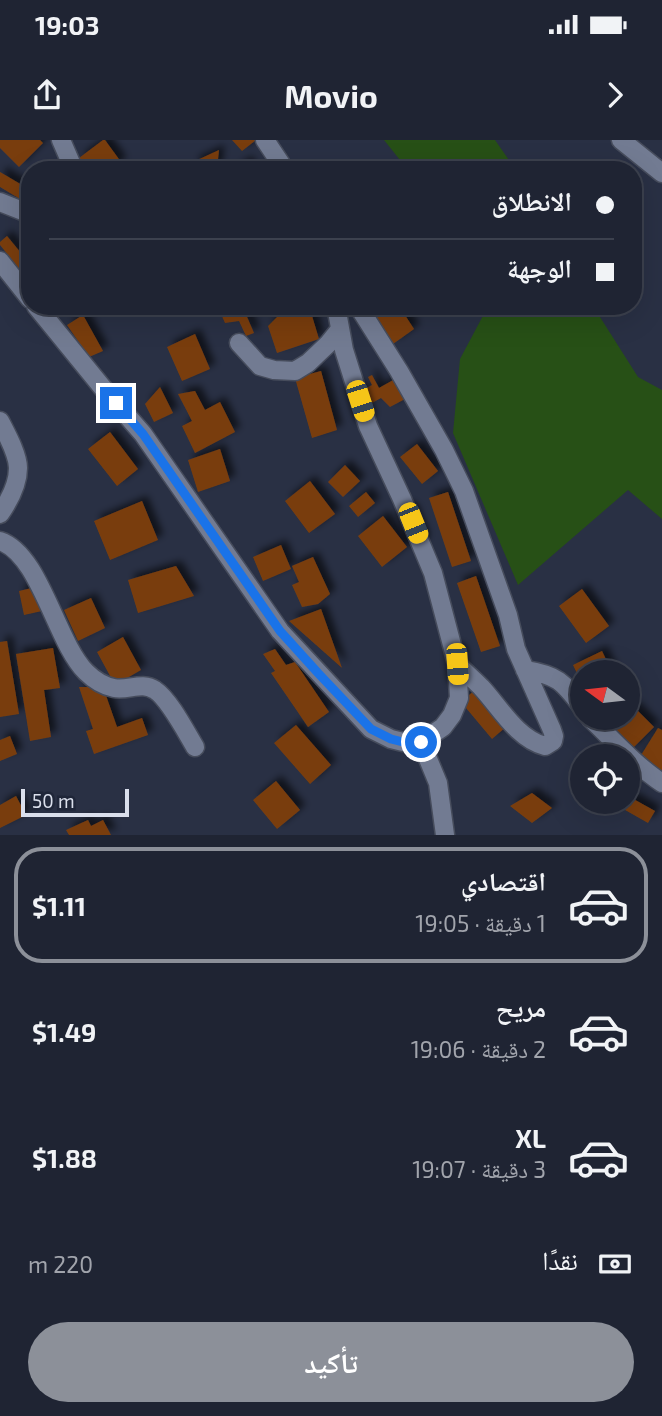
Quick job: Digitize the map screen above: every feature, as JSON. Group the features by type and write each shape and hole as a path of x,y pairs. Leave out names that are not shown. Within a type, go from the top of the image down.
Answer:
{"street":[{"path":"61,140 70,161"},
{"path":"265,140 279,161"},
{"path":"621,140 662,173"},
{"path":"0,202 21,210"},
{"path":"0,261 21,288"},
{"path":"43,315 143,434 280,631 371,729 391,739 421,742 443,727 452,715 459,698 457,664 433,573 368,426 344,350 338,315"},
{"path":"364,315 399,371 464,491 508,615 516,649 554,736 553,741 545,746 533,741 512,724 481,687 457,664"},
{"path":"239,343 260,366 274,370 295,370 308,363 340,329"},
{"path":"0,421 18,467 13,491 0,514"},
{"path":"0,541 7,543 29,566 73,654 86,672 99,683 115,688 141,685 154,688 165,698 195,747"},
{"path":"525,670 555,677 570,692"},
{"path":"602,730 662,783"},
{"path":"421,742 439,783 446,835"}],"green space":[{"path":"384,140 495,140 510,161 401,161"},
{"path":"483,315 599,315 638,377 662,390 662,519 628,490 518,585 453,433 460,359"}],"building":[{"path":"0,140 40,140 43,143 25,161 21,161 19,167 0,148"},
{"path":"105,140 120,161 81,161 79,158"},
{"path":"232,140 256,140 242,151"},
{"path":"219,150 218,161 195,161"},
{"path":"0,172 21,184 21,197 20,199 0,187"},
{"path":"7,236 21,253 21,271 0,245"},
{"path":"83,315 103,351 89,357 67,325"},
{"path":"221,315 246,315 254,333 246,336 239,321 225,323"},
{"path":"312,315 319,339 277,353 268,326 278,316"},
{"path":"374,315 405,315 414,329 393,344"},
{"path":"195,334 210,369 182,381 167,347"},
{"path":"321,371 337,430 312,438 295,378"},
{"path":"372,375 379,388 395,379 405,399 390,407 381,398 372,403 365,389 372,385 368,377"},
{"path":"160,387 173,413 154,422 145,404"},
{"path":"195,391 205,410 220,402 235,432 195,453 182,426 192,421 178,394"},
{"path":"110,432 138,469 117,486 88,449"},
{"path":"417,444 438,471 422,484 400,457"},
{"path":"220,449 230,481 198,492 188,460"},
{"path":"345,465 360,481 343,497 328,482"},
{"path":"310,481 335,514 309,533 285,501"},
{"path":"366,492 375,503 358,517 349,506"},
{"path":"448,492 471,561 452,567 429,498"},
{"path":"142,501 158,540 110,560 94,521"},
{"path":"383,516 407,547 382,567 358,536"},
{"path":"281,545 291,569 263,581 253,557"},
{"path":"313,557 330,594 318,604 302,607 292,585 299,582 292,566"},
{"path":"176,566 194,596 138,613 128,580"},
{"path":"476,576 500,646 481,652 457,583"},
{"path":"36,587 42,611 24,615 19,591"},
{"path":"582,589 609,626 586,643 559,606"},
{"path":"91,598 105,628 78,641 64,610"},
{"path":"321,609 342,668 289,621"},
{"path":"123,637 141,670 115,685 97,652"},
{"path":"7,641 19,714 0,717 0,642"},
{"path":"53,648 60,688 44,690 51,737 30,741 16,654"},
{"path":"275,649 286,665 295,662 329,712 308,727 271,673 275,671 263,654"},
{"path":"602,651 606,660 583,660"},
{"path":"79,687 103,687 117,727 142,718 148,735 94,754 86,731 93,729"},
{"path":"476,689 507,726 492,739 461,702"},
{"path":"640,713 654,727 637,744 625,744 611,730 640,730"},
{"path":"296,725 331,765 310,784 274,743"},
{"path":"658,728 662,730 662,773 640,761"},
{"path":"10,736 17,754 0,761 0,740"},
{"path":"276,781 300,810 277,829 253,800"},
{"path":"532,793 552,808 532,823 510,806"},
{"path":"16,796 26,815 0,828 0,805"},
{"path":"640,803 655,811 648,823 632,814 640,814"},
{"path":"88,820 91,826 103,820 111,835 69,835 66,830"}],"route":[{"path":"116,403 143,434 280,631 371,729 391,739 421,742"}]}
